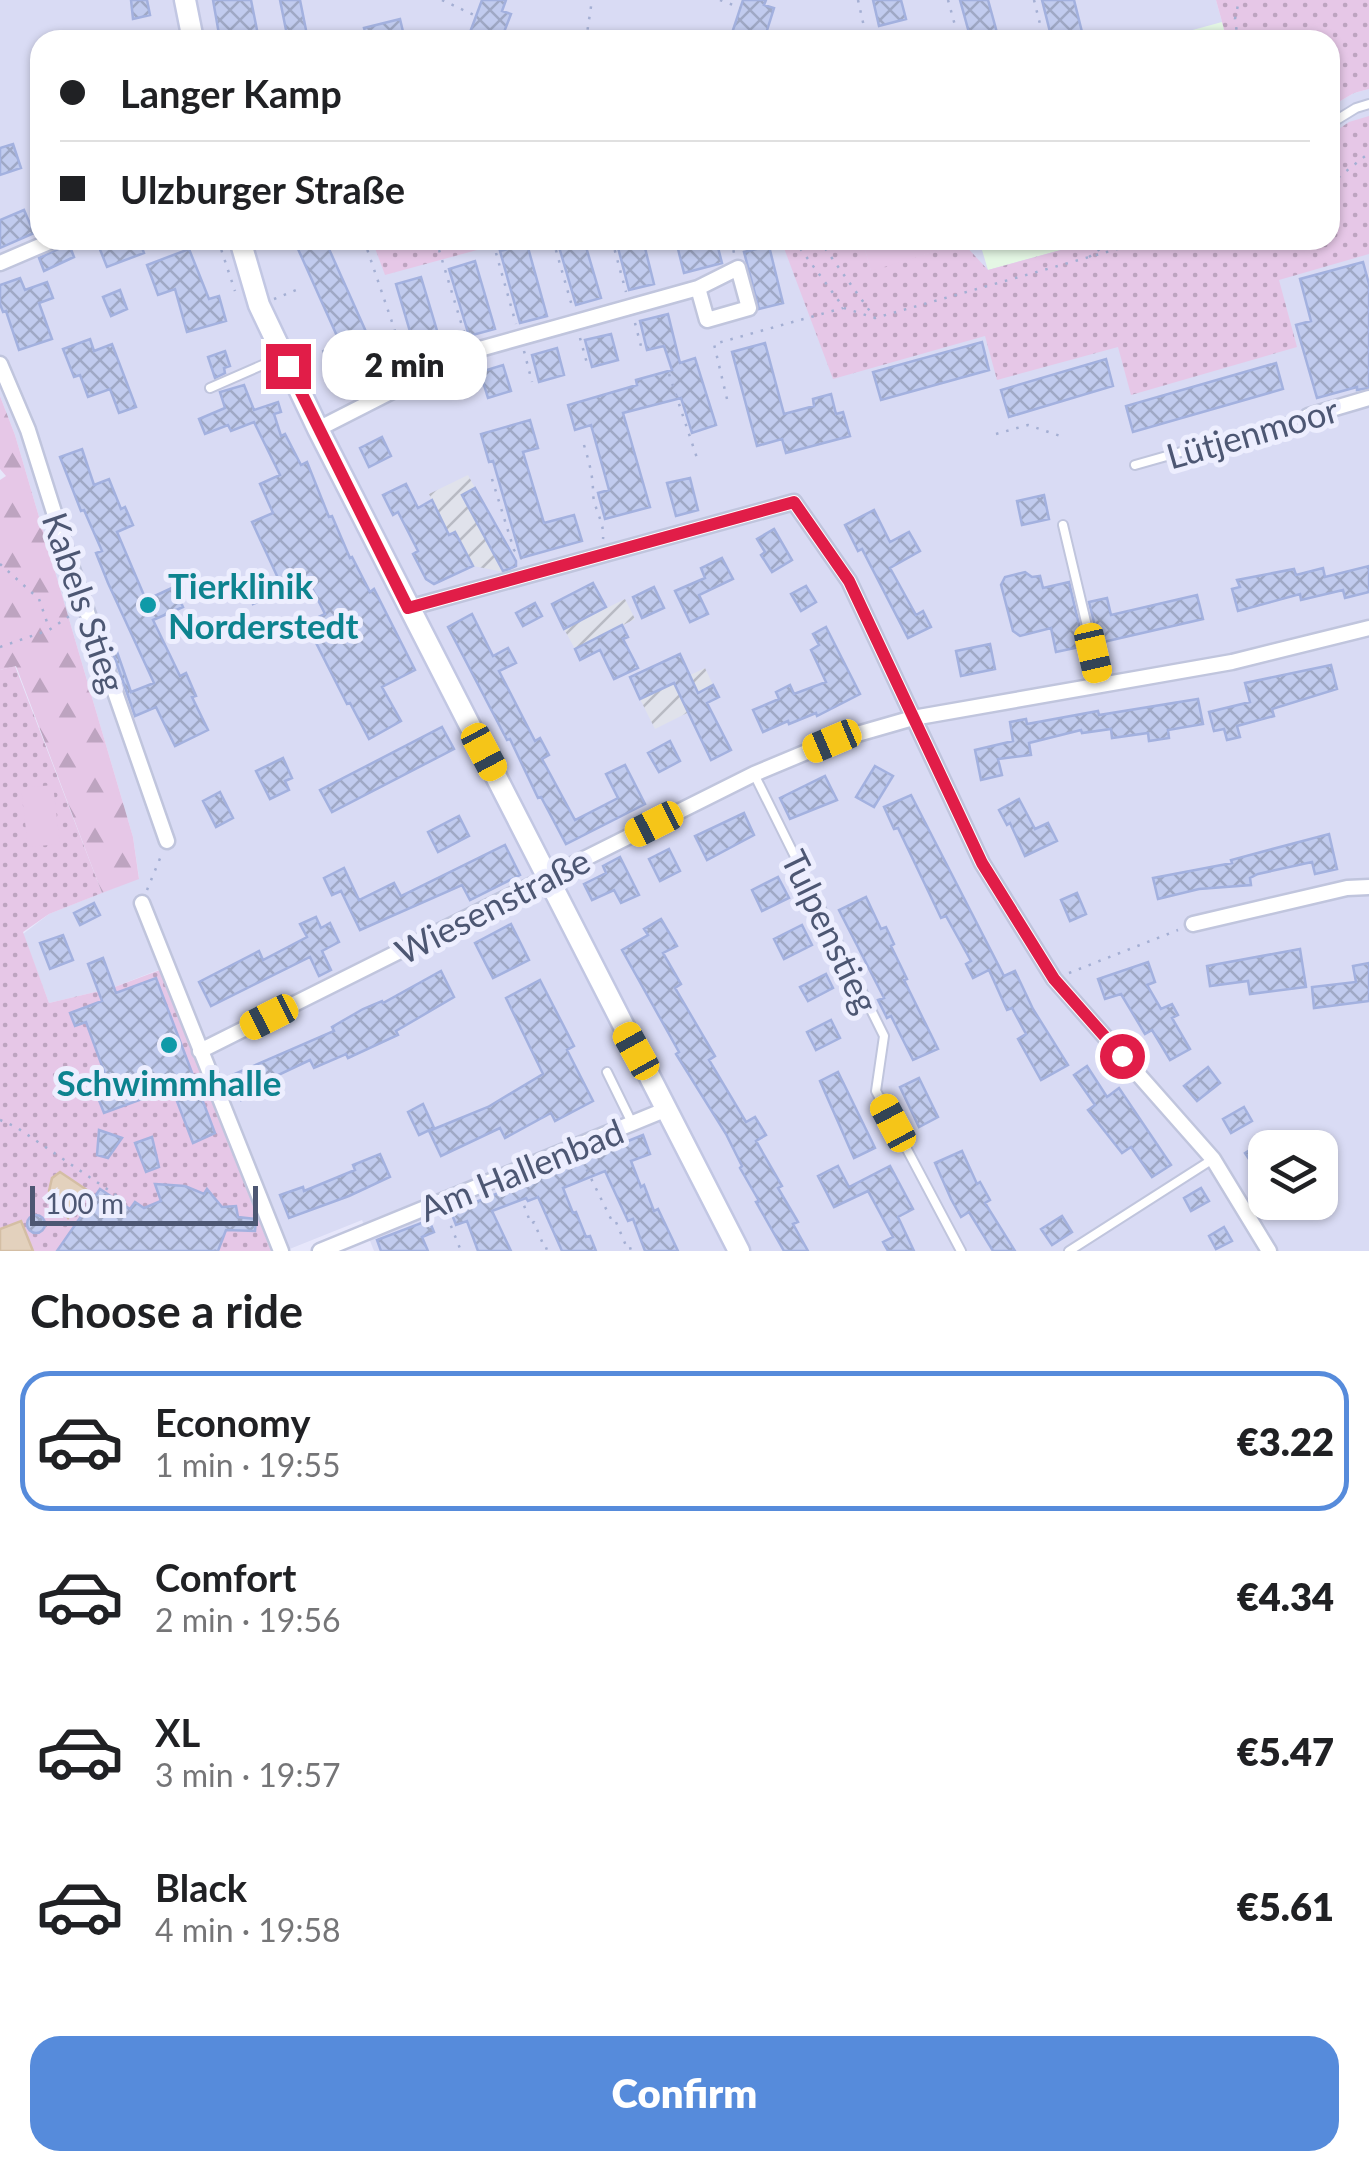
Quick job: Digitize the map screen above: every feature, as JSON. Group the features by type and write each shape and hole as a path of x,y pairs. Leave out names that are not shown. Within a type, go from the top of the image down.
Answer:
{"main road":[{"path":"185,0 191,30"},
{"path":"243,250 259,305 318,429 739,1251"}],"street":[{"path":"0,264 32,250"},
{"path":"318,429 470,352 698,288"},
{"name":"Kabels Stieg","path":"0,364 28,430 167,841"},
{"name":"Lütjenmoor","path":"1308,416 1369,398"},
{"path":"408,608 794,502 849,581 982,863 1054,979 1213,1160 1269,1251"},
{"name":"Wiesenstraße","path":"200,1051 754,774 832,741 913,718 1232,662 1369,628"},
{"path":"1193,924 1347,888 1369,888"},
{"path":"142,903 281,1251"},
{"name":"Am Hallenbad","path":"320,1251 667,1109"}],"lane":[{"path":"1340,118 1369,104"},
{"path":"210,388 285,361"},
{"name":"Lütjenmoor","path":"1134,465 1308,416"},
{"path":"1063,525 1101,685"},
{"name":"Tulpenstieg","path":"754,774 884,1036 876,1091 962,1251"},
{"path":"606,1072 632,1123"},
{"path":"1070,1251 1213,1160"}],"path":[{"path":"442,0 476,16"},
{"path":"588,30 592,0"},
{"path":"720,0 740,8"},
{"path":"858,0 866,30"},
{"path":"948,0 956,30"},
{"path":"1034,0 1042,30"},
{"path":"1237,30 1239,0"},
{"path":"1340,176 1369,153"},
{"path":"367,250 412,381"},
{"path":"439,250 482,396"},
{"path":"556,250 588,367"},
{"path":"615,250 642,350"},
{"path":"801,250 844,308"},
{"path":"827,250 874,318"},
{"path":"1085,260 1098,250"},
{"path":"727,399 714,344 844,308 874,318 1117,250"},
{"path":"496,253 532,382"},
{"path":"259,305 300,288"},
{"path":"285,361 328,349"},
{"path":"669,374 697,458"},
{"path":"996,434 1028,425 1066,438"},
{"path":"584,444 604,532 599,555"},
{"path":"492,480 514,550 535,573"},
{"path":"0,564 39,599 49,630"},
{"path":"0,647 49,630 85,606"},
{"path":"142,903 167,841"},
{"path":"1054,979 1193,924"},
{"path":"0,1120 132,1206"},
{"path":"576,1146 600,1199 603,1198 631,1251"},
{"path":"508,1174 517,1198 522,1200 549,1251"},
{"path":"442,1201 461,1251"}],"shaded area":[{"path":"0,0 1216,0 1224,30 30,30 30,250 1340,250 1340,101 1369,89 1369,1251 374,1251 362,1220 287,1250 171,965 112,988 49,1003 23,934 49,914 139,878 133,837 15,435 0,396"},
{"path":"1222,22 1224,30 1193,30"},
{"path":"982,250 1061,250 988,270"},
{"path":"468,475 475,488 462,496 504,572 473,566 455,532 447,532 429,494"},
{"path":"625,599 635,619 575,649 564,629"},
{"path":"705,668 713,685 683,700 689,712 655,729 640,699"},
{"path":"60,1172 87,1190 68,1218 56,1203 52,1205 49,1191 52,1178"},
{"path":"21,1221 33,1251 0,1251 0,1229"}],"green space":[{"path":"1216,0 1369,0 1369,89 1340,101 1340,30 1224,30"},
{"path":"1369,116 1369,254 1279,280 1297,347 1131,395 1118,347 997,380 985,336 833,379 785,250 865,250 871,270 939,250 969,250 988,270 1061,250 1340,250 1340,128"},
{"path":"376,250 477,250 385,275"},
{"path":"865,250 940,250 871,271"},
{"path":"0,396 15,435 133,837 139,879 102,893 16,666 0,670 0,480 6,476 0,469"},
{"path":"15,666 102,893 49,914 23,932 49,1003 112,988 160,970 271,1251 0,1251 0,670"},
{"path":"53,785 60,844 28,847 21,788"}],"building":[{"path":"131,0 147,0 150,15 133,19"},
{"path":"213,0 251,0 257,30 218,30"},
{"path":"280,0 300,0 306,30 286,30"},
{"path":"482,0 506,0 502,11 511,14 505,30 471,30"},
{"path":"743,0 766,0 764,5 774,8 767,30 733,30"},
{"path":"873,0 901,0 906,19 879,26"},
{"path":"960,0 988,0 996,30 968,30"},
{"path":"1042,0 1074,0 1082,30 1050,30"},
{"path":"400,19 403,30 364,30"},
{"path":"13,144 21,168 0,175 0,148"},
{"path":"24,210 30,235 0,248 0,220"},
{"path":"56,250 71,250 74,257 44,271 39,258"},
{"path":"100,250 143,250 144,253 107,267"},
{"path":"189,250 209,299 219,296 226,321 187,332 175,289 158,295 147,265"},
{"path":"298,250 329,250 388,381 363,394"},
{"path":"529,250 547,316 520,323 500,251"},
{"path":"560,250 587,250 601,298 576,305"},
{"path":"619,250 646,250 654,284 629,290"},
{"path":"678,250 719,250 722,263 684,273"},
{"path":"770,250 783,303 759,309 744,252"},
{"path":"475,261 495,329 469,336 449,269"},
{"path":"1363,262 1369,284 1369,388 1357,387 1317,398 1296,325 1311,321 1300,279"},
{"path":"421,277 441,344 416,352 396,284"},
{"path":"20,278 25,290 47,282 53,298 39,303 52,339 19,350 0,304 0,285"},
{"path":"120,290 127,309 111,316 103,297"},
{"path":"668,314 680,363 695,358 716,425 692,433 681,398 623,413 650,507 605,519 598,493 609,490 591,425 575,430 568,405 637,385 636,380 672,370 664,346 647,350 640,321"},
{"path":"611,334 618,360 592,367 585,340"},
{"path":"90,339 94,351 112,344 136,407 119,413 110,389 88,397 80,375 74,377 63,349"},
{"path":"982,342 989,370 881,400 873,372"},
{"path":"765,343 784,414 814,406 813,399 831,394 836,414 843,412 850,436 786,453 782,439 757,446 732,352"},
{"path":"557,348 564,375 539,382 532,355"},
{"path":"225,351 230,366 215,378 208,357"},
{"path":"1106,359 1113,386 1009,417 1001,390"},
{"path":"1276,363 1283,389 1133,432 1126,406"},
{"path":"503,365 511,391 488,398 480,372"},
{"path":"244,385 254,410 278,402 281,412 274,414 281,436 285,434 301,465 307,462 350,558 370,592 374,589 415,670 382,687 401,721 369,739 306,623 325,614 308,580 253,604 248,590 278,578 252,522 273,513 260,484 280,475 254,422 231,431 228,425 205,434 199,419 225,408 220,392"},
{"path":"530,420 538,448 523,452 544,523 574,515 582,541 521,558 493,461 489,462 481,434"},
{"path":"382,437 391,456 369,467 360,448"},
{"path":"82,449 94,485 109,479 121,509 125,507 133,525 117,532 146,600 174,587 183,607 153,620 180,676 186,673 196,696 192,697 208,730 175,746 156,707 135,716 112,650 116,649 131,692 154,683 108,583 96,553 102,551 60,457"},
{"path":"690,478 698,510 676,516 667,483"},
{"path":"406,484 418,508 432,500 449,535 455,532 473,566 434,584 426,579 413,554 418,551 398,512 393,515 383,495"},
{"path":"475,488 516,566 503,571 462,495"},
{"path":"1044,495 1049,519 1022,525 1017,501"},
{"path":"874,510 890,542 909,532 920,551 890,568 916,615 923,611 931,627 908,638 862,549 858,551 845,525"},
{"path":"774,529 792,560 772,572 757,539"},
{"path":"722,558 733,579 699,595 708,614 690,622 675,591 705,578 701,568"},
{"path":"1369,566 1369,592 1345,598 1343,590 1301,600 1300,594 1238,611 1232,589 1240,587 1237,580 1294,569 1296,575 1323,568 1325,577"},
{"path":"1025,572 1032,577 1040,576 1043,588 1069,582 1084,646 1056,652 1051,628 1020,636 1013,631 1001,585 1005,577"},
{"path":"593,583 606,607 564,629 552,604"},
{"path":"806,586 816,602 801,611 791,594"},
{"path":"654,587 664,608 642,618 633,597"},
{"path":"1197,595 1203,619 1099,643 1089,602 1107,598 1111,615"},
{"path":"535,603 542,616 523,626 516,613"},
{"path":"472,614 493,656 508,648 516,663 499,671 535,741 540,738 549,755 542,759 575,820 618,798 606,774 625,765 645,804 566,844 448,627"},
{"path":"622,625 628,637 623,639 638,668 614,679 600,650 580,660 575,649"},
{"path":"826,627 860,694 817,716 816,713 789,724 788,721 763,732 753,710 779,699 776,692 790,685 794,694 826,682 811,650 819,645 813,634"},
{"path":"990,644 995,669 961,676 956,651"},
{"path":"680,654 698,693 713,685 719,697 707,703 731,750 711,760 674,683 640,699 630,677"},
{"path":"1331,665 1337,689 1272,709 1274,716 1237,726 1240,737 1227,740 1224,729 1214,731 1209,712 1250,702 1245,683"},
{"path":"1198,699 1203,724 1168,730 1169,738 1149,741 1148,733 1112,738 1111,729 1082,733 1081,730 1029,743 1031,755 998,759 1002,775 981,780 975,750 1013,741 1010,722 1026,719 1027,724"},
{"path":"442,727 454,749 332,812 320,790"},
{"path":"670,741 680,761 659,772 648,753"},
{"path":"283,758 292,778 285,781 289,790 270,799 256,771"},
{"path":"875,766 893,776 874,807 856,797"},
{"path":"825,776 837,800 790,819 780,798"},
{"path":"220,792 233,818 216,827 203,801"},
{"path":"911,795 1004,976 1015,971 1068,1065 1041,1080 1018,1039 1026,1034 1012,1008 1007,1010 989,970 973,978 966,964 971,961 946,916 941,918 898,828 894,829 884,807"},
{"path":"1019,799 1035,829 1048,823 1057,841 1025,856 1010,823 1007,825 999,810"},
{"path":"744,813 754,835 707,860 695,836"},
{"path":"459,816 469,836 438,852 428,832"},
{"path":"1329,834 1337,869 1315,874 1312,862 1258,874 1250,878 1251,885 1199,889 1158,899 1153,878 1232,863 1231,860"},
{"path":"505,845 520,875 470,900 462,885 360,930 341,891 332,895 324,878 344,868 359,900 394,883 401,896"},
{"path":"669,849 680,871 660,881 649,859"},
{"path":"620,857 639,895 621,903 614,890 592,900 584,884 606,873 603,866"},
{"path":"778,877 789,898 762,911 752,890"},
{"path":"1077,893 1086,914 1070,921 1061,900"},
{"path":"866,897 881,929 886,927 907,979 904,980 938,1049 913,1060 891,1016 887,1018 878,1000 884,998 839,910"},
{"path":"94,903 100,915 80,925 74,913"},
{"path":"316,917 321,928 330,923 339,942 322,951 331,970 319,976 310,957 211,1006 199,982 259,951 263,960 307,937 300,924"},
{"path":"661,919 677,946 663,953 681,984 675,988 715,1056 709,1060 746,1122 755,1117 766,1135 756,1141 782,1186 778,1188 798,1222 793,1224 808,1251 784,1251 756,1202 759,1201 726,1134 676,1054 679,1052 622,950 648,935 644,929"},
{"path":"511,924 529,960 493,978 475,943"},
{"path":"802,925 812,945 784,959 774,939"},
{"path":"63,935 73,960 50,969 40,943"},
{"path":"1300,949 1306,987 1250,994 1248,981 1210,986 1207,966"},
{"path":"103,958 116,993 156,978 215,1133 193,1143 172,1088 104,1113 95,1090 109,1085 86,1022 75,1026 70,1013 102,1001 88,964"},
{"path":"1148,962 1155,982 1147,985 1161,1009 1172,1004 1178,1015 1172,1018 1190,1049 1170,1060 1152,1030 1145,1034 1121,994 1105,999 1098,979"},
{"path":"1369,963 1369,1001 1314,1008 1312,987 1356,982 1353,966"},
{"path":"441,971 454,997 396,1031 398,1035 348,1058 346,1054 314,1068 310,1060 259,1084 262,1091 241,1100 230,1076 334,1031 332,1027 363,1009 383,1003"},
{"path":"826,974 833,988 808,1001 800,987"},
{"path":"540,980 574,1046 567,1050 593,1101 555,1121 551,1113 505,1138 500,1128 441,1156 429,1131 488,1107 543,1074 506,998"},
{"path":"831,1020 840,1038 816,1050 807,1032"},
{"path":"1087,1066 1107,1097 1119,1088 1171,1165 1152,1177 1131,1147 1122,1153 1088,1110 1095,1105 1074,1075"},
{"path":"1208,1067 1220,1083 1197,1101 1184,1086"},
{"path":"838,1072 875,1148 854,1158 820,1081"},
{"path":"919,1078 938,1117 919,1127 900,1087"},
{"path":"423,1104 434,1128 419,1135 408,1112"},
{"path":"1244,1107 1252,1121 1231,1133 1223,1119"},
{"path":"99,1130 122,1138 108,1158 97,1155"},
{"path":"643,1135 650,1154 631,1161 641,1187 644,1185 654,1211 658,1209 678,1251 645,1251 633,1219 628,1221 605,1171 563,1188 596,1251 562,1251 538,1197 492,1211 511,1251 478,1251 467,1221 456,1225 451,1212"},
{"path":"152,1137 159,1167 146,1172 135,1143"},
{"path":"962,1151 977,1184 980,1182 990,1200 985,1203 1015,1251 993,1251 969,1212 961,1217 951,1199 935,1163"},
{"path":"380,1154 390,1177 289,1218 280,1195 303,1187 304,1191 355,1170 353,1165"},
{"path":"838,1166 849,1187 890,1166 913,1209 898,1217 914,1251 888,1251 883,1242 893,1237 868,1191 834,1207 818,1176"},
{"path":"155,1184 185,1186 204,1194 207,1189 222,1207 236,1206 238,1217 256,1219 255,1231 226,1230 218,1251 57,1251 100,1189 130,1209 135,1202 144,1208 161,1201"},
{"path":"1201,1188 1209,1201 1191,1211 1184,1198"},
{"path":"36,1215 45,1224 36,1233 27,1224"},
{"path":"1062,1216 1072,1232 1052,1245 1041,1229"},
{"path":"429,1220 434,1232 422,1237 428,1251 381,1251 377,1240"},
{"path":"1224,1227 1232,1241 1216,1249 1209,1236"}],"place":[{"name":"Tierklinik Norderstedt","path":"148,605"},
{"name":"Schwimmhalle","path":"169,1045"}],"route":[{"path":"288,366 408,608 794,502 849,581 982,863 1054,979 1122,1056"}]}
